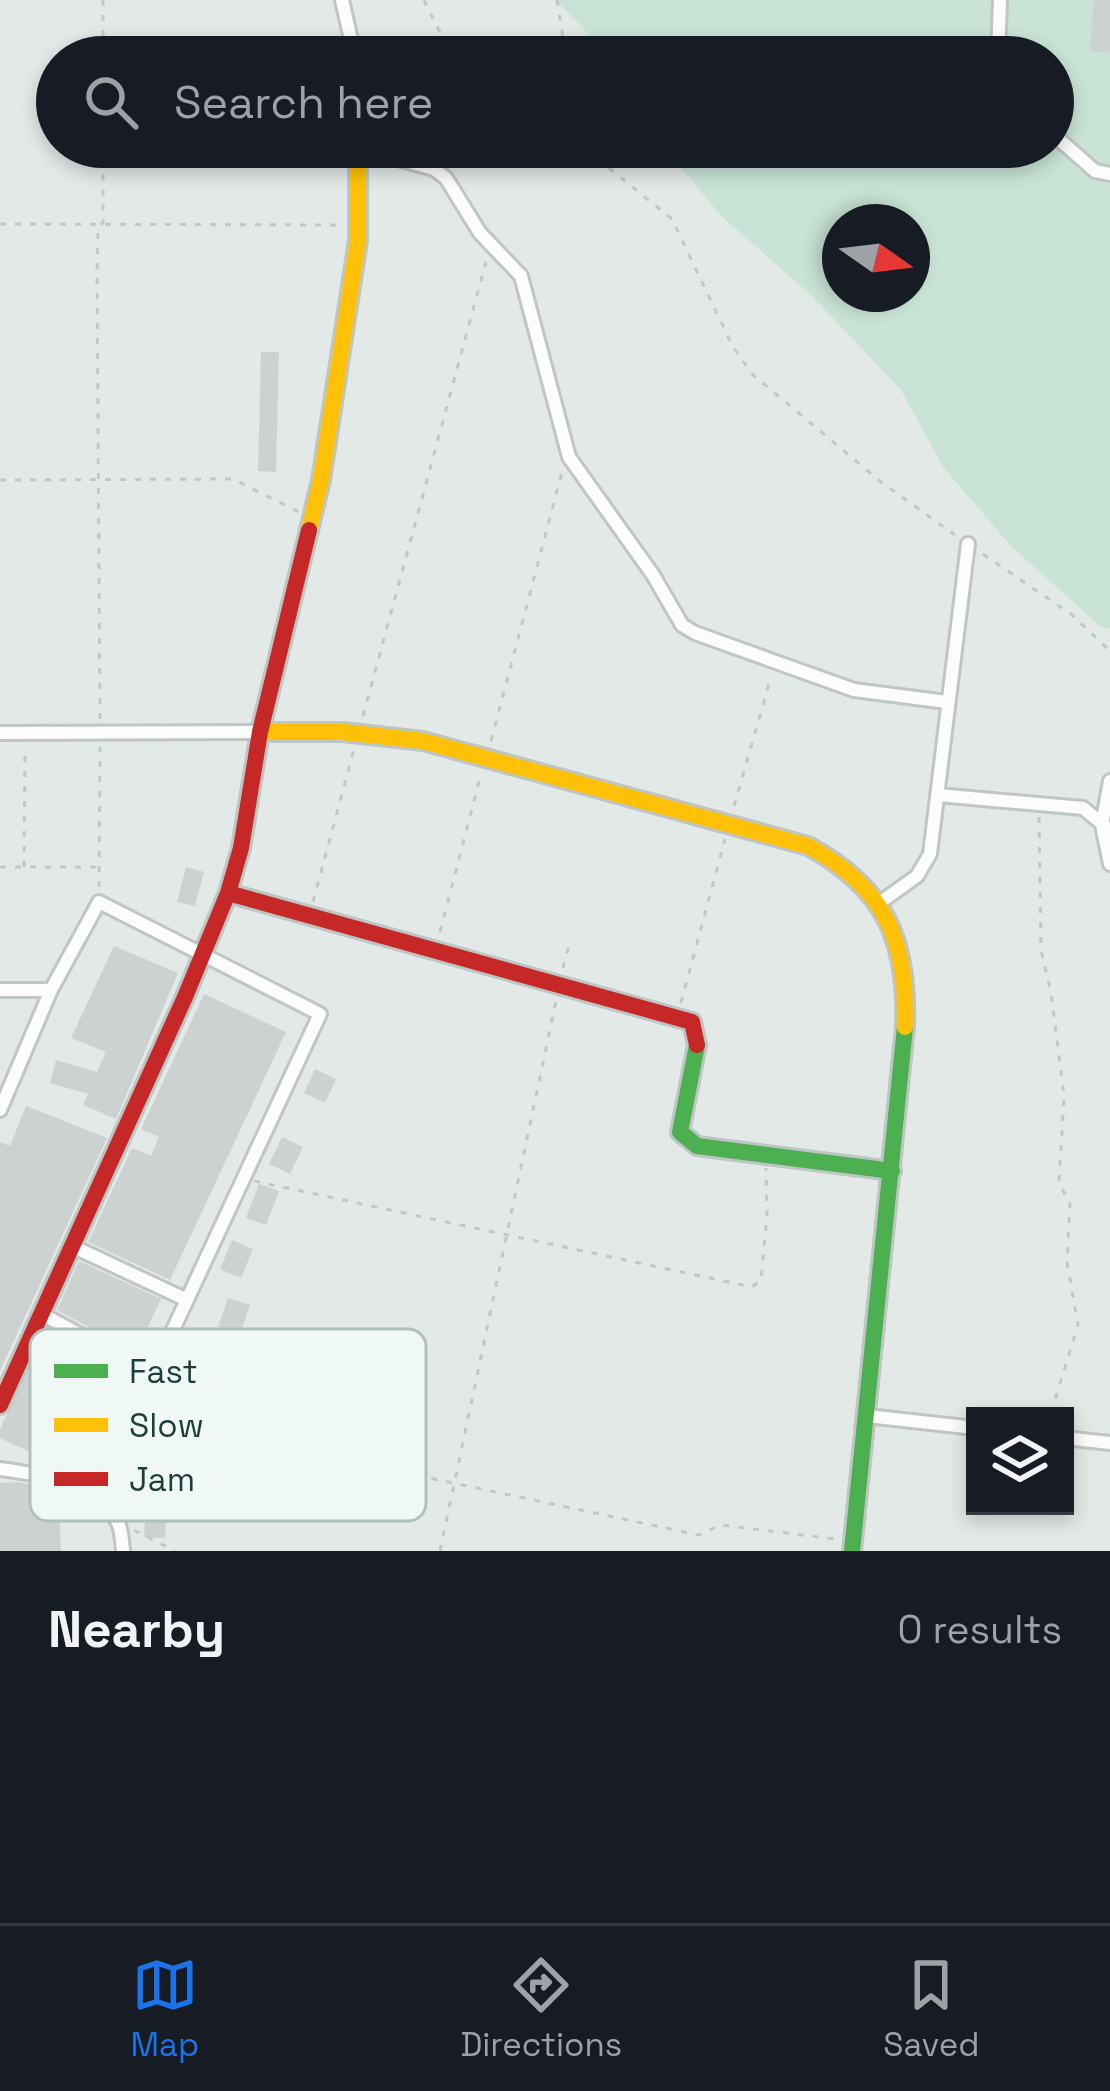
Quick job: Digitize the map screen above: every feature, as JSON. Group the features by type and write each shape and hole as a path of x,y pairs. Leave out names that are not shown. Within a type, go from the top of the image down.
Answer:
{"street":[{"path":"342,0 350,36"},
{"path":"999,36 1000,0"},
{"path":"1074,152 1095,171 1110,174"},
{"path":"34,1329 202,954 242,848 260,732 312,517 349,302 358,223 358,168"},
{"path":"430,168 520,276 569,457 653,575 682,625 854,690 947,702"},
{"path":"878,904 927,865 968,544"},
{"path":"0,733 260,732 423,741 808,847 852,873 878,904 897,938 906,989 853,1546"},
{"path":"1110,781 1106,827 1110,864"},
{"path":"938,795 1083,808 1106,827"},
{"path":"228,893 692,1022 698,1038 680,1132 697,1146 892,1171"},
{"path":"0,1110 51,990 99,902 320,1014 171,1329"},
{"path":"0,990 51,990"},
{"path":"74,1247 185,1299"},
{"path":"42,1315 69,1329"},
{"path":"0,1405 6,1375 30,1335"},
{"path":"867,1416 966,1427"},
{"path":"1074,1439 1110,1443"},
{"path":"0,1469 30,1474"},
{"path":"118,1521 123,1551"}],"path":[{"path":"103,0 103,36"},
{"path":"424,0 442,36"},
{"path":"557,0 563,36"},
{"path":"99,902 97,272 98,230 104,222 103,168"},
{"path":"440,174 443,168"},
{"path":"609,168 672,219 733,347 752,374 881,482 1072,615 1110,650"},
{"path":"0,224 358,223"},
{"path":"310,916 491,243"},
{"path":"434,952 569,457"},
{"path":"0,480 232,479 312,517"},
{"path":"24,867 25,733"},
{"path":"1039,803 1041,950 1064,1096 1059,1184 1070,1204 1067,1262 1078,1325 1053,1407"},
{"path":"0,867 99,867"},
{"path":"440,1551 569,945"},
{"path":"243,1179 752,1287 760,1280 763,1258 766,1155"},
{"path":"426,1479 699,1535 721,1526 853,1546"},
{"path":"121,1527 175,1551"}],"green space":[{"path":"555,0 1110,0 1110,629 1101,627 1010,545 943,467 901,390 827,312 930,312 930,204 822,204 822,307 721,216 681,168 1074,168 1074,36 589,36"}],"building":[{"path":"1094,0 1110,0 1110,53 1090,51"},
{"path":"261,352 279,352 276,472 258,471"},
{"path":"186,867 204,872 195,906 177,902"},
{"path":"114,946 178,973 116,1119 83,1105 88,1094 50,1083 56,1060 97,1072 106,1052 71,1038"},
{"path":"204,994 286,1032 170,1280 88,1242 132,1148 151,1156 159,1137 141,1129"},
{"path":"315,1069 336,1079 325,1103 304,1093"},
{"path":"26,1106 107,1138 0,1371 0,1142 10,1146"},
{"path":"282,1137 303,1147 290,1174 269,1164"},
{"path":"259,1184 279,1191 266,1225 246,1218"},
{"path":"232,1240 253,1249 241,1278 220,1269"},
{"path":"79,1261 161,1299 147,1329 92,1329 57,1310"},
{"path":"228,1298 250,1305 242,1329 218,1327"},
{"path":"30,1366 30,1452 0,1438"},
{"path":"0,1483 30,1485 30,1521 60,1521 61,1551 0,1551"},
{"path":"145,1521 166,1521 165,1538 144,1537"}],"traffic: fast":[{"path":"852,1551 905,1027"},
{"path":"697,1045 680,1132 697,1146 892,1171"}],"traffic: slow":[{"path":"309,530 358,241 358,168"},
{"path":"260,732 343,732 423,741 808,846 856,880 887,920 902,968 905,1027"}],"traffic: jam":[{"path":"34,1329 228,893 241,848 260,732 309,530"},
{"path":"228,893 692,1022 697,1045"},
{"path":"0,1405 30,1339"}]}
